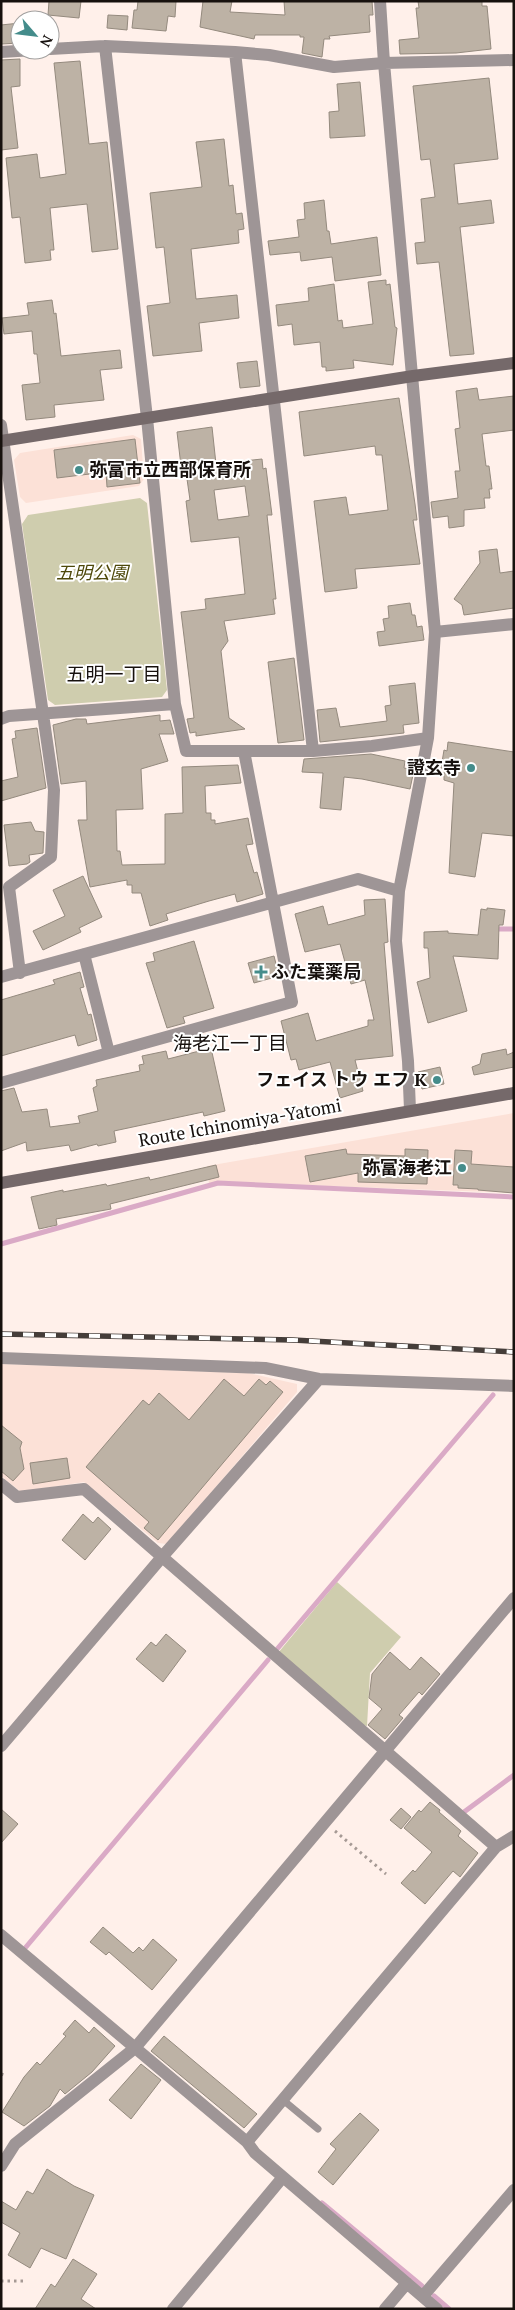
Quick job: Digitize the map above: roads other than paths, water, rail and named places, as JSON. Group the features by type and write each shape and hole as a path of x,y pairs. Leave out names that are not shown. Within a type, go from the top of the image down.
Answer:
{"street":[{"path":"380,1 435,632 428,738 399,891 396,941 410,1110"},
{"path":"60,48 105,46 236,52 269,55 334,67 384,63 514,60"},
{"path":"105,46 147,418 175,704 186,751 313,751 372,746 428,738"},
{"path":"236,52 313,751"},
{"path":"2,441 413,376 514,363"},
{"path":"1,425 54,790 51,857 9,886 20,972"},
{"path":"435,632 514,624"},
{"path":"1,719 175,704"},
{"path":"1,1083 292,1002 244,751"},
{"path":"1,977 358,880 399,891"},
{"path":"84,954 109,1053"},
{"name":"Route Ichinomiya-Yatomi","path":"1,1183 514,1093"},
{"path":"1,1358 265,1368 319,1379 514,1386"},
{"path":"1,1746 162,1557 319,1379"},
{"path":"1,1484 17,1497 84,1489 496,1847"},
{"path":"1,2166 15,2144 135,2048 514,1598"},
{"path":"247,2142 496,1847 514,1836"},
{"path":"1,1935 247,2142 254,2153 437,2309"},
{"path":"172,2309 283,2177"},
{"path":"423,2296 514,2190"},
{"path":"385,2309 407,2283"}],"lane":[{"path":"283,2100 318,2129"}],"waterway":[{"path":"498,929 514,929"},
{"path":"1,1244 218,1183 514,1197"},
{"path":"278,1648 493,1395"},
{"path":"26,1947 268,1660"},
{"path":"464,1812 514,1775"},
{"path":"322,2203 422,2286"},
{"path":"434,2296 449,2309"}],"railway":[{"path":"1,1334 293,1340 514,1352"}],"place":[{"name":"弥富市立西部保育所","path":"79,470"},
{"name":"證玄寺","path":"471,768"},
{"name":"ふた葉薬局","path":"261,972"},
{"name":"フェイス トウ エフ K","path":"437,1080"},
{"name":"弥富海老江","path":"462,1168"}],"district":[{"name":"五明一丁目","path":"114,674"},
{"name":"海老江一丁目","path":"230,1043"}],"park label":[{"name":"五明公園","path":"92,573"}]}
